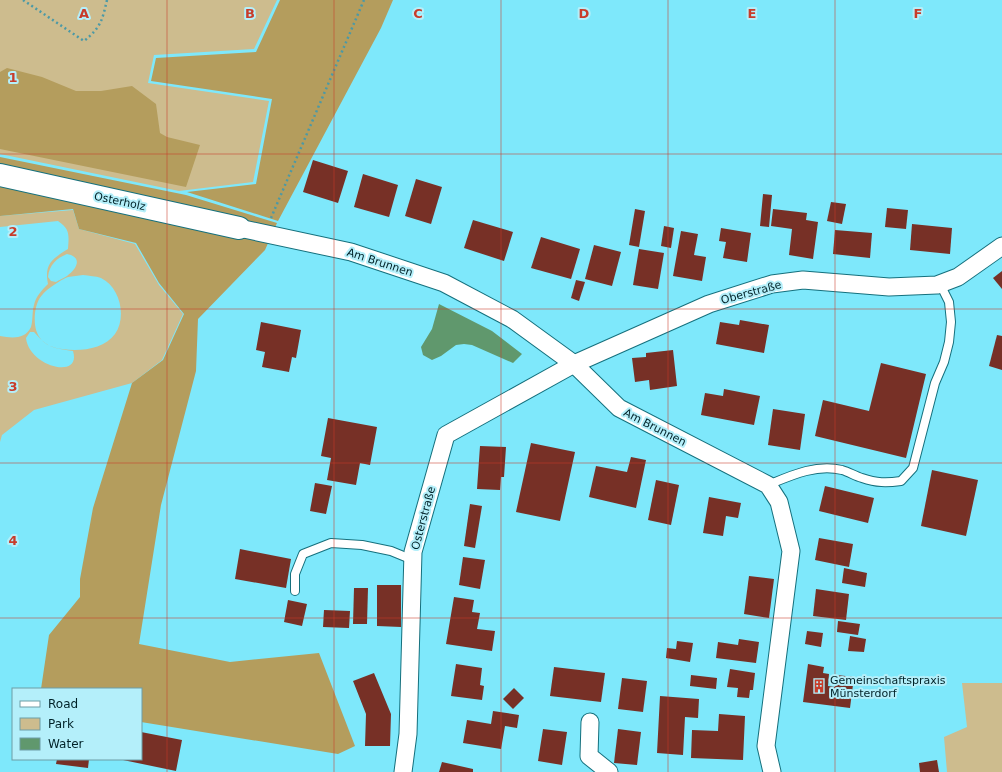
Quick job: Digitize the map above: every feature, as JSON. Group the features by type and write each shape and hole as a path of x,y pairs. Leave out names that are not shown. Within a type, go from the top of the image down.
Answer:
{"street":[{"name":"Osterholz","path":"0,175 239,228"},
{"name":"Am Brunnen","path":"239,228 351,252 444,283 512,319 574,364 619,408 768,485 779,502 791,551 766,746 772,772"},
{"name":"Oberstraße","path":"574,364 709,304 772,284 803,280 889,287 937,285 958,277 1002,246"},
{"name":"Osterstraße","path":"403,772 408,734 413,552 446,435 574,364"},
{"path":"590,722 589,756 609,772"}],"lane":[{"path":"768,485 795,474 822,467 843,470 862,478 888,483 901,481 914,468 935,383 944,362 949,342 951,322 949,302 943,290 937,285"},
{"path":"295,591 295,574 303,554 331,543 362,545 391,551 413,560"}],"path":[{"path":"23,0 84,40 96,31 103,19 107,0"},
{"path":"265,233 364,0"}],"green space":[{"path":"0,0 277,0 254,49 154,55 148,83 269,101 253,182 179,191 0,154"},
{"path":"73,210 79,229 135,244 159,285 183,314 162,360 132,383 34,410 2,435 0,442 0,336 21,336 31,327 36,299 48,284 47,272 48,267 54,259 68,249 69,240 67,230 58,221 0,227 0,216","holes":["67,254 77,260 77,264 71,273 56,282 51,281 48,277 50,269 57,260","83,275 101,278 108,282 113,288 120,303 121,319 119,327 115,334 105,343 84,350 69,350 49,345 56,348 73,351 74,360 70,365 63,367 45,363 29,348 26,338 30,332 34,332 40,338 35,327 35,313 39,300 45,292 65,278"]},
{"path":"962,683 1002,683 1002,772 947,772 944,737 967,727"}],"shaded area":[{"path":"280,0 393,0 381,28 278,221 187,192 256,184 272,99 151,81 156,58 256,52"},
{"path":"7,68 42,77 76,91 101,91 132,86 156,104 160,133 167,137 200,145 186,187 0,149 0,72"},
{"path":"0,157 186,195 277,223 265,250 198,319 196,371 161,505 139,644 230,662 319,653 355,746 338,754 142,722 142,688 41,688 49,635 80,597 80,579 93,508 132,383 163,360 184,314 159,283 136,243 79,229 73,209 0,216"}],"water":[{"path":"439,304 492,331 522,354 513,363 472,345 464,344 456,345 441,356 432,360 423,355 421,347 432,329"}],"building":[{"path":"313,160 348,171 338,203 303,192"},
{"path":"363,174 398,185 389,217 354,207"},
{"path":"416,179 442,187 431,224 405,216"},
{"path":"763,194 772,195 769,227 760,226"},
{"path":"831,202 846,204 842,224 827,221"},
{"path":"887,208 908,210 906,229 885,227"},
{"path":"635,209 645,211 639,247 629,245"},
{"path":"773,209 807,213 806,220 818,222 813,259 789,255 792,229 771,226"},
{"path":"473,220 513,232 504,261 464,248"},
{"path":"912,224 952,228 950,254 910,250"},
{"path":"664,226 674,228 671,248 661,246"},
{"path":"721,228 751,233 747,262 723,258 726,242 719,241"},
{"path":"835,230 872,233 870,258 833,254"},
{"path":"681,231 698,234 694,255 706,257 702,281 673,276"},
{"path":"541,237 580,249 571,279 531,268"},
{"path":"594,245 621,252 612,286 585,279"},
{"path":"639,249 664,253 658,289 633,285"},
{"path":"1002,271 1002,289 993,278"},
{"path":"576,280 585,282 579,301 571,298"},
{"path":"740,320 769,325 764,353 716,344 720,322 739,325"},
{"path":"261,322 301,330 296,358 292,357 289,372 262,367 265,352 256,350"},
{"path":"997,335 1002,336 1002,370 989,366"},
{"path":"673,350 677,386 650,390 649,380 635,382 632,358 646,357 646,353"},
{"path":"881,363 926,374 906,458 815,436 823,400 869,411"},
{"path":"724,389 760,396 754,425 701,415 705,393 723,396"},
{"path":"773,409 805,414 800,450 768,445"},
{"path":"328,418 377,427 370,465 360,463 356,485 327,480 331,458 321,456"},
{"path":"531,443 575,452 560,521 516,512"},
{"path":"480,446 506,447 504,477 501,477 500,490 477,489"},
{"path":"631,457 646,460 636,508 589,497 596,466 627,472"},
{"path":"932,470 978,480 966,536 921,526"},
{"path":"656,480 679,485 671,525 648,520"},
{"path":"315,483 332,486 326,514 310,511"},
{"path":"825,486 874,498 868,523 819,511"},
{"path":"709,497 741,503 738,518 726,516 723,536 703,533"},
{"path":"470,504 482,506 475,548 464,546"},
{"path":"819,538 853,544 849,567 815,560"},
{"path":"240,549 291,559 286,588 235,579"},
{"path":"463,557 485,560 480,589 459,585"},
{"path":"844,568 867,573 865,587 842,583"},
{"path":"749,576 774,579 769,618 744,614"},
{"path":"377,585 401,585 401,627 377,626"},
{"path":"354,588 368,588 367,624 353,624"},
{"path":"816,589 849,594 846,620 813,616"},
{"path":"454,597 474,600 472,612 480,613 477,629 495,631 492,651 446,644"},
{"path":"288,600 307,604 302,626 284,622"},
{"path":"324,610 350,611 349,628 323,627"},
{"path":"838,621 860,624 858,635 837,632"},
{"path":"807,631 823,633 821,647 805,644"},
{"path":"850,636 866,639 864,652 848,651"},
{"path":"739,639 759,642 756,663 716,658 718,642 738,645"},
{"path":"677,641 693,643 690,662 666,658 667,648 676,649"},
{"path":"456,664 482,668 480,685 484,686 482,700 451,696"},
{"name":"Gemeinschaftspraxis Münsterdorf","path":"808,664 824,667 823,673 829,674 828,686 835,687 837,675 854,677 850,708 803,702"},
{"path":"554,667 605,673 601,702 550,696"},
{"path":"730,669 755,673 753,690 750,690 749,698 737,697 738,688 727,687"},
{"path":"374,673 391,714 390,746 365,746 366,714 353,681"},
{"path":"691,675 717,678 716,689 690,686"},
{"path":"622,678 647,681 643,712 618,709"},
{"path":"514,688 524,698 513,709 503,699"},
{"path":"660,696 699,699 698,718 685,717 683,755 657,753"},
{"path":"493,711 519,715 517,728 505,726 501,749 463,743 467,720 491,724"},
{"path":"719,714 745,716 743,760 691,758 692,730 718,731"},
{"path":"543,729 567,732 562,765 538,761"},
{"path":"618,729 641,732 637,765 614,763"},
{"path":"142,732 182,740 176,771 123,760 142,760"},
{"path":"57,760 89,760 88,768 56,764"},
{"path":"937,760 939,772 920,772 919,763"},
{"path":"442,762 473,769 473,772 439,772"}],"place":[{"name":"Gemeinschaftspraxis Münsterdorf","path":"819,686"}]}
